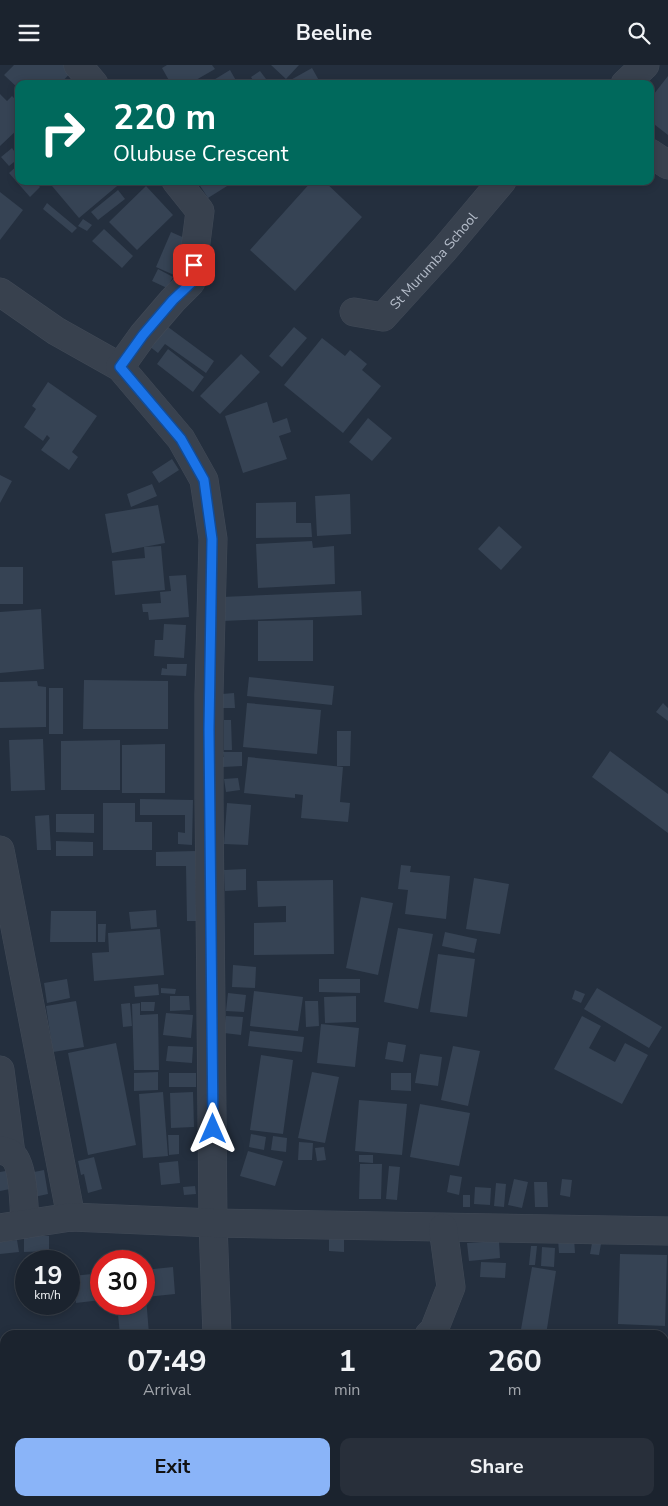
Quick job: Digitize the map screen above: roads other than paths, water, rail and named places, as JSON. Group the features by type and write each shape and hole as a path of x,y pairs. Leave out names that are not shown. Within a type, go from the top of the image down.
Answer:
{"street":[{"path":"78,65 91,80"},
{"path":"629,80 645,65"},
{"path":"640,80 652,65"},
{"path":"654,156 668,165"},
{"path":"654,160 668,165"},
{"path":"120,367 143,335 173,300 191,283 200,211 179,185"},
{"name":"St Murumba School","path":"354,312 383,317 444,250 499,185"},
{"path":"0,293 56,331 120,367 181,439 204,480 212,539 209,742 217,1330"},
{"path":"0,850 71,1217"},
{"path":"0,1070 6,1152 17,1162 22,1189 12,1226 71,1217 214,1223 668,1231"},
{"path":"434,1330 451,1287 443,1228"}]}
